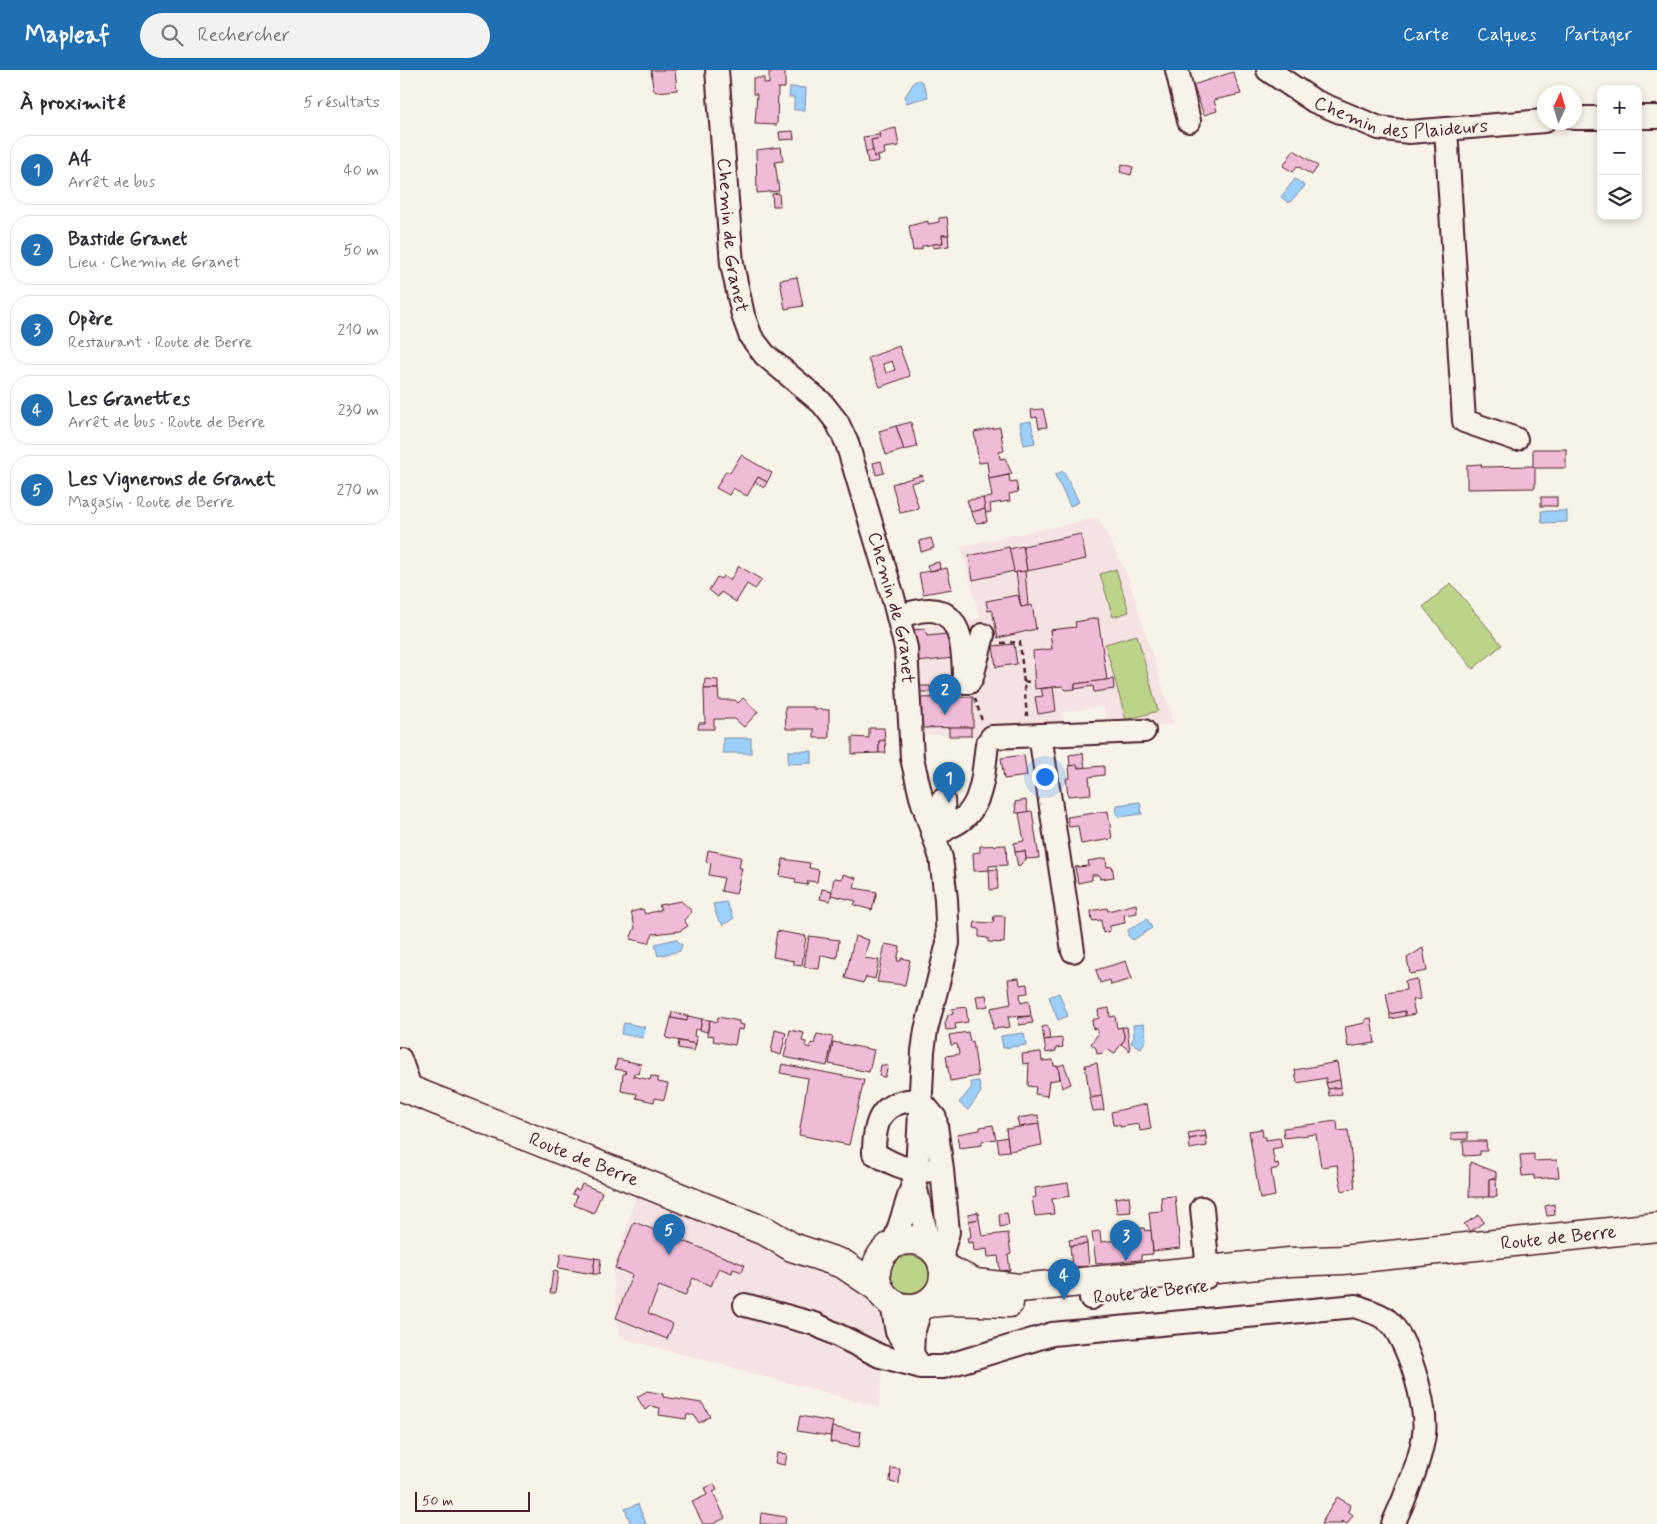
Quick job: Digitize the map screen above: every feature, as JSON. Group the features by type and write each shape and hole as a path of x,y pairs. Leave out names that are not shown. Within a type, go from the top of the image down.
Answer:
{"main road":[{"name":"Route de Berre","path":"406,1088 767,1232 792,1247 843,1264 885,1295"},
{"name":"Route de Berre","path":"938,1257 975,1282 1019,1288 1290,1262 1342,1260 1657,1227"},
{"name":"Route de Berre","path":"767,1232 790,1234 849,1249 890,1246"},
{"path":"912,1240 938,1257 944,1275 940,1291 925,1305 901,1308 885,1295 876,1266 890,1246 912,1240"},
{"name":"Route de Berre","path":"925,1305 951,1301 1039,1303 1236,1283 1342,1260"}],"street":[{"name":"Chemin de Granet","path":"717,70 732,264 743,315 751,337 764,355 822,403 837,422 848,443 898,616 908,659 912,758 921,797 939,830 948,943 926,1030 916,1178 890,1246"},
{"path":"1177,70 1189,121"},
{"name":"Chemin des Plaideurs","path":"1268,70 1314,100 1379,128 1409,132 1537,121"},
{"path":"1642,117 1657,117"},
{"path":"1582,118 1597,118"},
{"path":"1446,129 1464,421 1516,439"},
{"path":"898,616 930,610 940,613 955,624 961,638 964,682 969,682 972,677 989,639"},
{"path":"1034,727 1073,951"},
{"path":"943,800 939,830 951,829 966,818 979,799 989,740 1000,736 1034,727 1144,731"},
{"path":"400,1059 406,1088"},
{"path":"938,1257 948,1232 942,1170 935,1118 920,1100 905,1100 884,1110 874,1131 874,1153 916,1178 942,1170"},
{"name":"Chemin de Granet","path":"916,1178 938,1257"},
{"path":"1091,1298 1104,1289 1202,1279 1206,1276 1208,1271 1202,1208"},
{"path":"885,1295 897,1332 916,1361"},
{"path":"745,1305 816,1324 880,1356 916,1361 943,1368 1052,1334 1356,1306 1388,1320 1407,1349 1420,1390 1424,1433 1406,1498 1393,1524"},
{"path":"916,1361 913,1333 925,1305"}],"path":[{"path":"989,639 1020,642 1024,682 1034,727"},
{"path":"1024,682 1034,682"},
{"path":"976,702 984,725"}],"shaded area":[{"path":"1098,518 1127,574 1174,724 1123,729 1108,723 1103,707 1061,712 1065,725 1060,728 971,736 915,734 909,627 955,624 980,618 961,546"},
{"path":"637,1193 853,1280 886,1326 879,1407 619,1337 613,1271"}],"green space":[{"path":"1116,569 1129,612 1113,617 1100,574"},
{"path":"1451,583 1502,645 1473,669 1423,607"},
{"path":"1137,635 1158,711 1126,720 1105,644"},
{"path":"914,1256 921,1259 927,1265 930,1276 929,1284 921,1293 914,1296 906,1296 899,1293 891,1284 890,1272 893,1265 902,1257"}],"water":[{"path":"919,80 923,83 928,97 906,103 905,97 914,82"},
{"path":"790,87 806,88 805,110 794,110 794,97 789,97"},
{"path":"1295,179 1305,186 1289,203 1281,197"},
{"path":"1031,421 1035,443 1024,445 1020,423"},
{"path":"1063,471 1079,502 1070,506 1055,475"},
{"path":"1541,511 1567,511 1567,522 1542,523"},
{"path":"723,738 751,738 751,753 723,753"},
{"path":"788,751 812,751 812,763 788,764"},
{"path":"1140,802 1142,814 1119,817 1116,813 1117,805"},
{"path":"726,902 734,918 723,925 717,917 713,904"},
{"path":"1147,919 1152,928 1133,940 1128,936 1128,930"},
{"path":"676,939 682,945 680,951 658,956 655,944"},
{"path":"1059,993 1068,1016 1058,1020 1049,997"},
{"path":"624,1023 645,1027 643,1038 621,1034"},
{"path":"1144,1024 1146,1039 1141,1048 1131,1043 1134,1037 1133,1025"},
{"path":"1024,1033 1026,1045 1003,1048 1001,1036"},
{"path":"979,1081 981,1092 968,1110 959,1103 972,1087 971,1082"},
{"path":"638,1504 646,1524 631,1524 625,1509"}],"building":[{"path":"651,70 675,70 677,90 656,92 653,89"},
{"path":"769,72 785,72 785,88 778,88 777,125 755,124 757,94 753,94 753,78 764,78 764,83 769,84"},
{"path":"1233,72 1241,94 1214,100 1217,111 1204,115 1193,85"},
{"path":"896,128 899,146 884,148 885,154 874,157 871,140 880,138 879,132"},
{"path":"793,131 794,139 780,140 779,132"},
{"path":"879,135 880,138 871,140 873,150 866,152 863,137"},
{"path":"781,147 783,161 775,162 779,191 757,193 756,150"},
{"path":"873,150 874,157 878,156 879,161 868,163 866,152"},
{"path":"1294,150 1318,166 1312,175 1297,166 1293,172 1283,166"},
{"path":"1122,164 1133,167 1131,175 1120,172"},
{"path":"779,193 780,206 773,206 772,194"},
{"path":"947,217 949,235 942,235 943,243 922,246 922,249 913,251 909,226 928,221 928,224 939,222 939,218"},
{"path":"942,235 948,235 949,246 933,248 933,244 943,243"},
{"path":"797,277 803,306 785,309 780,280"},
{"path":"899,346 910,376 880,387 868,358","holes":["892,361 895,370 886,373 883,364"]},
{"path":"1043,409 1047,427 1039,428 1037,417 1032,418 1031,410"},
{"path":"911,422 917,447 904,450 896,426"},
{"path":"896,426 904,450 886,455 879,431"},
{"path":"1000,427 1004,451 999,452 1000,459 1005,458 1012,474 989,479 987,462 979,463 974,432"},
{"path":"1533,449 1566,449 1566,468 1533,468"},
{"path":"741,455 772,473 767,482 758,477 747,496 733,488 729,495 716,488 726,471 730,473"},
{"path":"881,461 884,473 876,475 873,463"},
{"path":"1481,464 1482,467 1533,466 1535,468 1535,488 1467,489 1467,465"},
{"path":"922,475 923,480 911,483 919,509 900,513 892,484"},
{"path":"1009,475 1010,482 1016,481 1018,492 1009,494 1010,501 990,504 991,512 985,513 983,498 992,497 989,479"},
{"path":"758,477 767,482 764,488 755,482"},
{"path":"1541,497 1557,497 1557,506 1541,506"},
{"path":"983,498 985,509 971,512 967,500"},
{"path":"985,509 987,522 976,523 971,512"},
{"path":"1081,534 1086,559 1027,571 1023,546"},
{"path":"931,538 934,548 921,552 919,541"},
{"path":"1023,546 1027,571 1014,573 1009,549"},
{"path":"1009,547 1014,571 973,580 969,556"},
{"path":"939,562 940,569 929,571 927,565"},
{"path":"739,566 762,580 755,589 747,584 736,602 721,592 718,597 709,590 717,577 721,579 723,576 730,580"},
{"path":"947,568 952,589 923,594 919,573"},
{"path":"1025,571 1028,606 1021,607 1016,572"},
{"path":"1018,595 1021,607 1032,605 1036,629 998,638 992,610 988,611 986,601"},
{"path":"1098,618 1107,680 1075,684 1075,689 1066,690 1062,686 1035,689 1033,651 1052,649 1050,630 1076,627 1075,622"},
{"path":"925,629 927,636 948,634 953,658 917,662 912,630"},
{"path":"1014,644 1017,664 996,667 993,646"},
{"path":"705,679 718,680 718,689 704,689"},
{"path":"1113,679 1114,689 1094,692 1093,686 1075,689 1075,684"},
{"path":"917,686 930,686 931,692 917,692"},
{"path":"1053,687 1056,711 1038,714 1035,697 1043,696 1041,689"},
{"path":"704,689 718,689 719,700 735,700 738,703 743,698 758,712 744,727 735,719 714,719 714,729 698,729 699,723 705,723"},
{"path":"973,697 973,727 917,728 917,698"},
{"path":"785,707 814,707 814,709 829,710 829,738 814,738 814,729 786,729"},
{"path":"949,727 971,727 971,736 949,736"},
{"path":"869,728 884,728 885,740 879,741 879,753 852,754 852,737 869,738"},
{"path":"885,740 886,753 879,753 879,741"},
{"path":"1083,753 1085,768 1070,766 1069,755"},
{"path":"1024,755 1027,776 1004,779 1001,758"},
{"path":"1077,765 1078,768 1104,766 1104,775 1089,777 1091,794 1068,796 1066,778 1070,778 1069,766"},
{"path":"1026,800 1028,812 1016,813 1015,802"},
{"path":"1032,811 1039,858 1026,859 1025,851 1015,852 1014,843 1024,841 1019,813"},
{"path":"1108,811 1112,839 1081,844 1078,826 1069,827 1067,817"},
{"path":"1006,845 1007,865 989,866 989,870 974,871 973,853 980,852 980,846"},
{"path":"708,850 741,857 739,868 742,868 736,894 721,891 724,878 709,875 711,863 706,862"},
{"path":"1025,851 1026,859 1018,867 1015,852"},
{"path":"1106,858 1107,867 1112,866 1114,877 1100,879 1099,875 1092,875 1092,880 1078,883 1075,867 1089,866 1088,861"},
{"path":"783,859 810,863 809,868 819,870 817,882 808,881 807,885 795,883 796,879 780,876"},
{"path":"997,869 998,889 990,890 989,870"},
{"path":"843,874 856,878 854,888 877,892 872,910 854,905 856,901 831,895 834,878 842,879"},
{"path":"822,889 832,891 830,901 820,899"},
{"path":"681,901 692,911 684,920 688,926 680,931 653,934 648,943 630,939 635,927 631,912 643,909 645,914 661,910 659,905"},
{"path":"1136,904 1137,913 1124,915 1125,923 1110,926 1110,931 1103,933 1101,920 1092,921 1091,911 1107,908 1108,911"},
{"path":"994,916 1005,916 1004,943 988,942 988,938 979,937 979,929 974,928 975,922 993,923"},
{"path":"777,931 806,936 802,966 794,965 794,961 773,957"},
{"path":"809,936 839,940 837,958 821,955 819,969 804,967"},
{"path":"855,936 869,940 864,958 879,960 875,979 866,977 863,983 845,978"},
{"path":"885,944 900,947 897,961 901,961 901,958 910,960 905,985 877,982"},
{"path":"1423,948 1427,971 1410,974 1407,958"},
{"path":"1126,961 1132,979 1111,985 1110,980 1100,983 1096,970"},
{"path":"1019,978 1020,985 1027,984 1028,993 1020,994 1021,1003 1029,1001 1031,1016 1008,1017 1010,1027 993,1029 991,1008 1011,1004 1008,979"},
{"path":"1417,979 1420,999 1412,1000 1415,1014 1405,1016 1405,1011 1390,1014 1386,993 1406,990 1405,981"},
{"path":"986,995 988,1006 978,1008 976,996"},
{"path":"966,1007 968,1022 955,1024 956,1029 946,1030 945,1024 948,1015 953,1014 952,1009"},
{"path":"1109,1008 1110,1017 1115,1016 1117,1028 1122,1027 1125,1039 1114,1054 1107,1049 1103,1053 1097,1054 1096,1048 1091,1044 1098,1034 1096,1028 1093,1029 1092,1020 1099,1018 1098,1010"},
{"path":"1405,1011 1405,1016 1390,1019 1390,1014"},
{"path":"672,1012 688,1016 687,1021 671,1018"},
{"path":"688,1016 702,1019 700,1030 695,1029 696,1044 666,1038 671,1018 687,1021"},
{"path":"1031,1016 1033,1023 1019,1025 1018,1018"},
{"path":"718,1017 739,1021 739,1024 744,1025 743,1030 738,1029 735,1045 713,1041 714,1036 707,1035 710,1020 717,1022"},
{"path":"1371,1018 1375,1043 1348,1047 1345,1027 1365,1023 1365,1019"},
{"path":"702,1019 710,1020 707,1032 700,1030"},
{"path":"1048,1026 1050,1039 1044,1040 1042,1027"},
{"path":"1122,1027 1127,1027 1130,1051 1121,1044 1125,1039"},
{"path":"775,1030 786,1033 781,1055 771,1052"},
{"path":"790,1030 804,1033 802,1041 806,1042 805,1046 810,1048 811,1043 814,1044 817,1034 833,1037 827,1066 784,1057"},
{"path":"968,1032 970,1042 973,1041 978,1076 950,1081 946,1056 959,1054 957,1044 951,1045 949,1035"},
{"path":"1062,1038 1063,1047 1046,1053 1044,1040"},
{"path":"679,1041 696,1044 694,1051 678,1048"},
{"path":"833,1042 874,1050 869,1072 829,1064"},
{"path":"1041,1052 1042,1061 1053,1060 1054,1066 1058,1066 1060,1079 1049,1081 1047,1096 1035,1094 1036,1087 1028,1086 1029,1063 1023,1064 1022,1054"},
{"path":"617,1059 641,1064 639,1074 634,1073 633,1076 650,1080 651,1076 658,1078 658,1082 668,1084 664,1100 655,1098 654,1102 636,1098 637,1094 621,1091 623,1074 626,1071 615,1069"},
{"path":"1337,1062 1340,1080 1326,1083 1326,1078 1297,1083 1295,1070"},
{"path":"1097,1063 1102,1096 1090,1098 1085,1065"},
{"path":"782,1064 864,1080 849,1145 799,1135 808,1078 780,1073"},
{"path":"1064,1064 1071,1084 1062,1088 1058,1066"},
{"path":"881,1065 888,1066 885,1077 879,1076"},
{"path":"1340,1080 1341,1087 1328,1089 1326,1083"},
{"path":"1341,1087 1342,1094 1329,1096 1328,1089"},
{"path":"1102,1096 1104,1110 1093,1111 1090,1098"},
{"path":"1147,1104 1151,1129 1140,1131 1139,1124 1120,1127 1120,1125 1113,1125 1111,1112"},
{"path":"1038,1115 1039,1124 1019,1127 1017,1118"},
{"path":"1337,1121 1338,1131 1348,1130 1355,1188 1342,1191 1337,1165 1321,1167 1316,1134 1284,1138 1283,1128"},
{"path":"1039,1124 1042,1145 1009,1151 1006,1129"},
{"path":"993,1125 996,1139 982,1141 982,1145 959,1148 957,1134 980,1130 980,1127"},
{"path":"1262,1129 1263,1137 1266,1137 1266,1140 1280,1138 1282,1147 1272,1149 1275,1164 1278,1163 1279,1168 1271,1170 1275,1196 1260,1199 1249,1131"},
{"path":"1205,1130 1206,1136 1189,1139 1188,1133"},
{"path":"1468,1132 1468,1139 1451,1140 1451,1133"},
{"path":"1206,1136 1207,1146 1190,1149 1189,1139"},
{"path":"1007,1137 1009,1151 999,1152 997,1139"},
{"path":"1463,1141 1486,1141 1487,1151 1480,1151 1480,1155 1464,1156"},
{"path":"1534,1154 1534,1161 1557,1160 1559,1177 1534,1179 1534,1175 1522,1176 1520,1155"},
{"path":"1470,1162 1496,1172 1496,1178 1489,1179 1489,1197 1469,1197"},
{"path":"1496,1178 1497,1197 1489,1197 1489,1179"},
{"path":"1068,1183 1070,1196 1052,1199 1054,1214 1035,1216 1032,1198 1036,1197 1035,1188"},
{"path":"582,1184 602,1192 594,1213 574,1205 577,1196 572,1194 575,1189 579,1190"},
{"path":"1129,1196 1131,1212 1117,1213 1115,1198"},
{"path":"1175,1196 1180,1248 1153,1251 1149,1212 1162,1211 1161,1197"},
{"path":"1554,1204 1555,1215 1547,1216 1545,1206"},
{"path":"978,1212 979,1219 969,1221 968,1214"},
{"path":"1007,1213 1009,1225 1000,1227 999,1214"},
{"path":"1479,1215 1484,1222 1470,1232 1464,1224"},
{"path":"979,1219 982,1236 1008,1233 1011,1254 1008,1255 1010,1270 1000,1271 998,1256 988,1257 987,1249 974,1251 973,1242 968,1243 967,1238 971,1237 969,1221"},
{"path":"634,1222 745,1265 742,1272 733,1269 732,1273 719,1268 711,1286 693,1278 685,1296 659,1286 648,1313 673,1324 667,1339 616,1318 632,1275 615,1268"},
{"path":"1144,1228 1145,1231 1151,1230 1153,1254 1141,1255 1141,1260 1096,1264 1092,1232 1100,1231 1101,1242 1118,1240 1117,1230"},
{"path":"1086,1237 1087,1244 1070,1246 1069,1240"},
{"path":"1087,1244 1089,1266 1072,1267 1070,1246"},
{"path":"561,1253 595,1258 593,1274 558,1268"},
{"path":"595,1258 601,1259 599,1274 593,1274"},
{"path":"553,1271 558,1272 555,1293 550,1293"},
{"path":"647,1391 663,1394 663,1397 702,1403 710,1416 699,1423 694,1415 687,1415 686,1419 659,1415 660,1408 650,1406 645,1410 637,1397"},
{"path":"800,1416 833,1422 830,1436 797,1431"},
{"path":"832,1427 861,1432 859,1447 830,1442"},
{"path":"777,1453 787,1454 785,1465 775,1463"},
{"path":"891,1468 900,1469 899,1484 890,1482"},
{"path":"714,1484 717,1490 713,1492 725,1518 713,1524 703,1524 692,1502 707,1495 704,1488"},
{"path":"1337,1497 1351,1505 1348,1511 1353,1515 1347,1524 1341,1521 1342,1524 1321,1524"},
{"path":"761,1513 786,1517 785,1524 760,1524"}],"place":[{"name":"Bastide Granet","path":"945,715"},
{"name":"A4","path":"949,803"},
{"name":"Les Vignerons de Granet","path":"669,1255"},
{"name":"Opère","path":"1126,1261"},
{"name":"Les Granettes","path":"1064,1300"}]}
